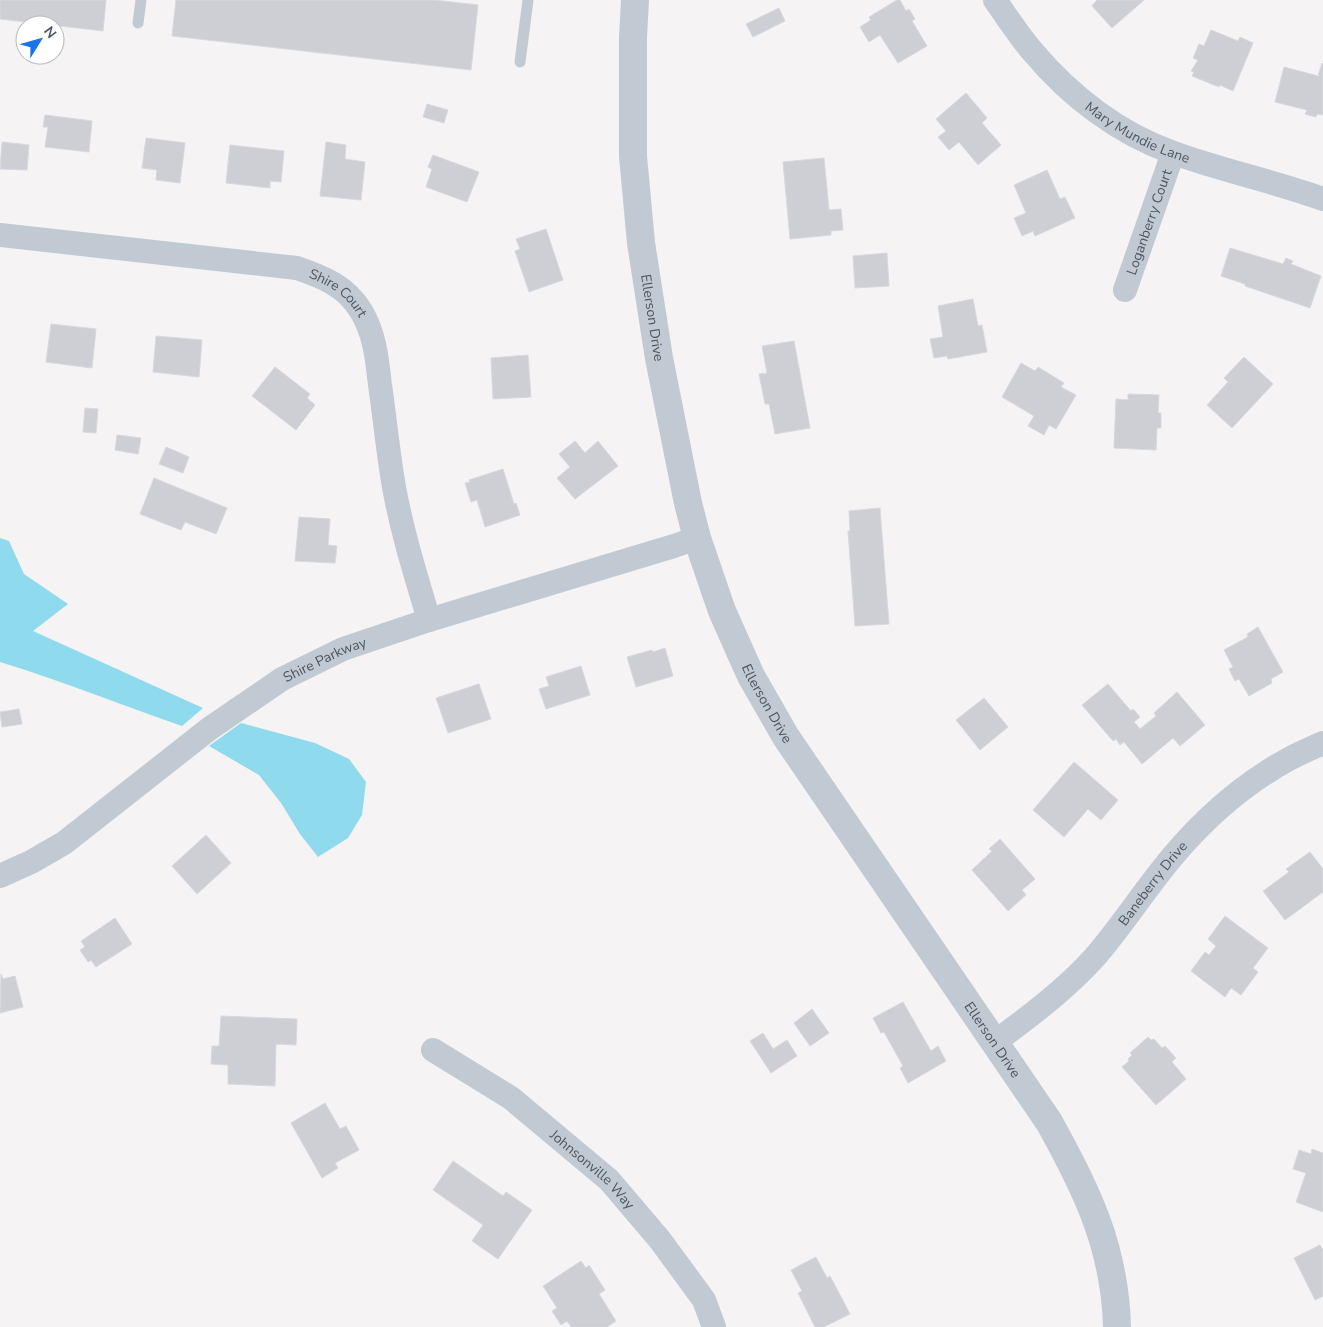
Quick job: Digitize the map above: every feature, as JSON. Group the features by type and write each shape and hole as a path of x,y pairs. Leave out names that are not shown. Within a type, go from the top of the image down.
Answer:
{"street":[{"name":"Ellerson Drive","path":"635,0 633,37 633,156 641,243 659,358 688,503 697,538 722,611 751,676 786,737 864,854 1049,1122 1074,1167 1095,1214 1108,1256 1116,1301 1117,1327"},
{"name":"Mary Mundie Lane","path":"995,0 1033,52 1065,86 1102,116 1143,140 1173,153 1323,199"},
{"name":"Loganberry Court","path":"1125,290 1173,153"},
{"name":"Shire Court","path":"0,235 296,268 322,276 344,291 361,310 370,328 376,352 394,486 409,553 429,620"},
{"name":"Shire Parkway","path":"0,876 31,862 64,843 210,729 282,680 343,649 429,620 697,538"},
{"name":"Baneberry Drive","path":"995,1042 1046,1003 1092,960 1125,921 1172,856 1212,815 1256,779 1289,758 1323,743"},
{"name":"Johnsonville Way","path":"432,1050 511,1098 609,1180 660,1240 704,1300 714,1327"}],"lane":[{"path":"138,24 141,0"},
{"path":"520,62 528,0"}],"water":[{"path":"0,538 9,541 24,574 68,604 33,631 203,708 182,726 0,662"},
{"path":"241,723 315,743 349,759 366,782 362,815 348,838 318,857 300,834 281,803 259,775 209,746"}],"building":[{"path":"0,0 106,0 103,31 65,27 65,15 15,15 15,21 0,19"},
{"path":"176,0 434,0 478,5 471,70 172,36"},
{"path":"900,0 906,11 909,9 915,19 912,21 927,46 898,63 880,35 869,42 860,27 871,20 869,17"},
{"path":"1097,0 1144,0 1112,28 1092,6"},
{"path":"779,8 785,21 753,37 746,24"},
{"path":"1211,30 1238,41 1240,37 1253,43 1233,91 1192,76 1194,72 1191,71 1198,60 1193,58 1199,44 1204,46"},
{"path":"1322,63 1323,115 1317,114 1316,117 1305,114 1307,110 1275,102 1284,67 1318,76"},
{"path":"966,93 987,118 982,123 1001,145 978,165 959,142 949,150 938,137 946,131 936,119"},
{"path":"427,104 448,110 444,123 423,117"},
{"path":"45,115 92,121 89,152 45,147 48,127 43,127"},
{"path":"146,138 185,143 180,183 156,180 157,170 142,168"},
{"path":"2,142 29,145 27,170 0,169"},
{"path":"326,142 346,145 345,159 365,162 361,200 320,196"},
{"path":"230,145 284,151 281,182 270,181 270,188 226,183"},
{"path":"433,155 479,172 467,202 426,187 432,169 428,167"},
{"path":"824,158 829,210 841,209 843,230 831,231 831,235 790,239 783,162"},
{"path":"1047,170 1060,199 1065,197 1075,218 1035,236 1033,231 1022,236 1014,218 1026,213 1014,185"},
{"path":"546,229 563,280 529,292 515,251 520,249 516,239"},
{"path":"1230,248 1283,264 1286,258 1293,261 1291,264 1321,276 1310,308 1221,276"},
{"path":"887,253 889,286 855,288 853,256"},
{"path":"973,299 978,326 982,325 987,352 948,359 947,356 934,358 930,339 943,337 938,306"},
{"path":"51,324 96,329 92,368 46,362"},
{"path":"156,336 202,340 199,377 153,372"},
{"path":"794,341 810,428 775,434 769,404 765,404 759,374 767,373 762,346"},
{"path":"528,355 531,397 493,399 491,358"},
{"path":"1244,357 1273,384 1232,428 1207,405 1228,382 1224,378"},
{"path":"1021,363 1035,371 1038,367 1064,383 1061,387 1076,395 1056,429 1049,425 1044,435 1028,426 1034,416 1002,397"},
{"path":"275,367 310,394 307,398 315,405 296,430 252,396"},
{"path":"1128,394 1159,395 1158,413 1161,413 1161,428 1157,428 1156,450 1114,448 1116,399 1128,400"},
{"path":"85,408 98,409 96,433 83,432"},
{"path":"117,435 141,438 138,454 115,450"},
{"path":"575,441 585,453 598,441 618,466 575,499 557,478 570,467 559,454"},
{"path":"166,447 189,457 183,473 159,464"},
{"path":"503,469 514,504 516,503 520,515 485,527 477,500 471,502 465,483"},
{"path":"154,478 227,508 216,534 185,522 181,530 140,514"},
{"path":"880,508 889,624 855,626 848,531 850,531 849,511"},
{"path":"299,517 330,519 328,545 337,546 335,563 295,561"},
{"path":"1258,627 1283,672 1271,679 1272,683 1249,696 1239,679 1235,681 1229,669 1233,667 1224,650 1248,637 1247,634"},
{"path":"665,648 673,676 636,687 627,657"},
{"path":"581,666 590,695 546,709 539,689 549,686 546,677"},
{"path":"479,684 491,719 448,733 436,698"},
{"path":"1108,684 1131,711 1133,709 1140,717 1134,722 1140,729 1156,716 1154,713 1177,692 1205,725 1180,746 1173,738 1142,764 1124,742 1120,745 1116,739 1113,741 1082,705"},
{"path":"984,698 1008,727 980,750 956,720"},
{"path":"19,709 22,724 2,727 0,712"},
{"path":"1074,762 1118,800 1101,820 1088,809 1064,837 1033,810"},
{"path":"206,835 231,863 197,894 172,866"},
{"path":"1000,839 1035,879 1022,890 1026,895 1008,911 972,870 992,851 989,849"},
{"path":"1310,852 1323,869 1323,892 1285,920 1263,891 1289,872 1286,869"},
{"path":"1225,916 1268,948 1253,968 1258,972 1241,995 1231,988 1225,997 1191,971 1205,952 1209,955 1216,946 1208,939"},
{"path":"115,918 132,944 96,967 91,960 88,962 80,950 85,947 81,941"},
{"path":"1,974 3,979 15,976 23,1007 0,1013"},
{"path":"903,1002 931,1051 938,1046 946,1061 908,1083 900,1068 903,1066 884,1032 881,1033 873,1018"},
{"path":"812,1009 829,1033 810,1046 794,1023"},
{"path":"221,1016 297,1019 296,1045 276,1044 275,1086 228,1084 228,1065 211,1064 212,1046 219,1046"},
{"path":"763,1033 773,1049 787,1040 797,1056 771,1073 750,1041"},
{"path":"1148,1037 1151,1040 1154,1039 1162,1048 1165,1046 1176,1058 1172,1062 1186,1079 1156,1105 1122,1067 1129,1061 1128,1059 1132,1055 1130,1053"},
{"path":"325,1103 340,1129 346,1126 359,1150 335,1163 338,1168 322,1178 291,1123"},
{"path":"1312,1149 1323,1153 1323,1212 1296,1202 1306,1173 1293,1169 1299,1150 1311,1154"},
{"path":"453,1161 503,1196 506,1192 532,1210 498,1259 472,1241 483,1225 433,1190"},
{"path":"1320,1245 1323,1250 1323,1296 1315,1300 1294,1258"},
{"path":"816,1257 827,1278 830,1276 850,1314 824,1327 815,1327 798,1293 802,1291 791,1270"},
{"path":"581,1261 586,1268 589,1265 605,1290 599,1294 616,1321 607,1327 571,1327 567,1321 561,1325 552,1311 557,1308 543,1286"}]}
